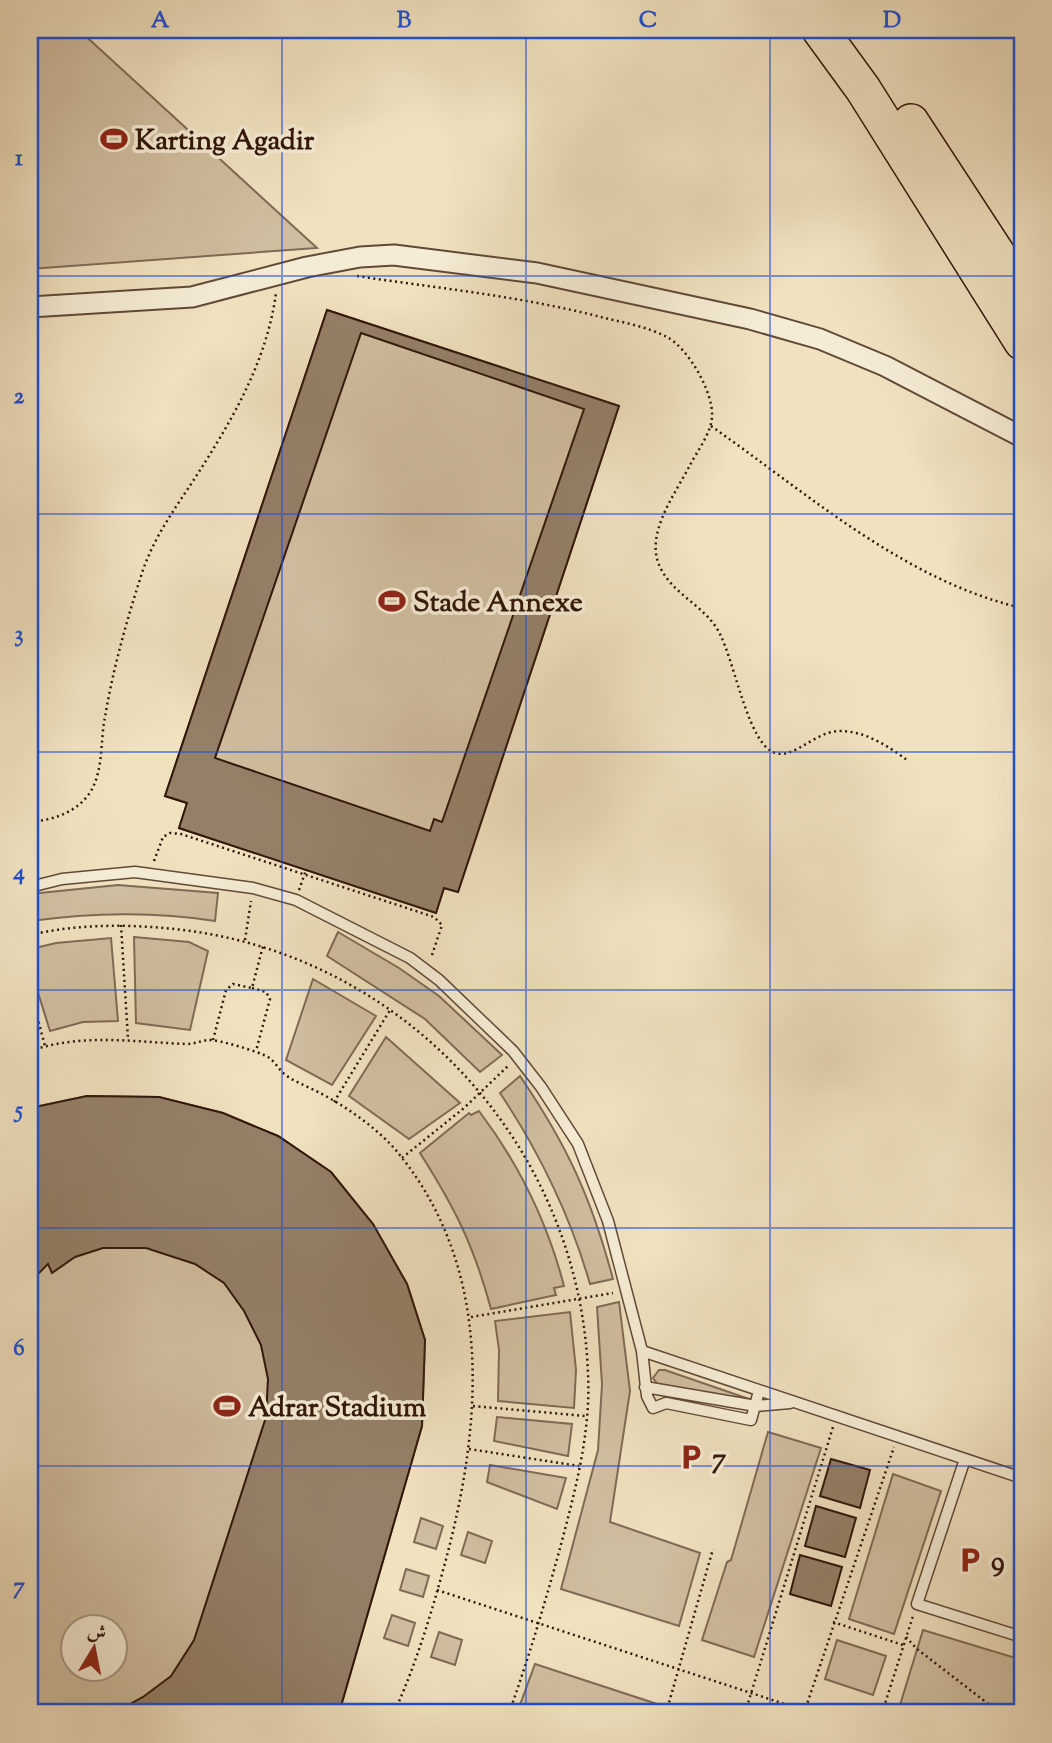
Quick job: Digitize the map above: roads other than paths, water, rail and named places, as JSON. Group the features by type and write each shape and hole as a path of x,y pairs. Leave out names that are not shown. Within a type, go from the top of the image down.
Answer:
{"highway":[{"path":"820,30 993,270 1022,292"},
{"path":"847,30 993,270 1022,342"}],"street":[{"path":"30,307 192,298 334,261 394,255 537,273 750,319 820,340 885,366 1022,437"}],"lane":[{"path":"30,887 62,878 150,874 253,888 296,900 367,935 427,971 473,1011 518,1057 578,1144 608,1221 642,1351 645,1387 653,1408 666,1403 751,1420 759,1391"},
{"path":"642,1351 1022,1478"},
{"path":"645,1387 756,1406 792,1402"},
{"path":"965,1459 917,1604 1022,1637"}],"place":[{"name":"Karting Agadir","path":"114,139"},
{"name":"Stade Annexe","path":"392,601"},
{"name":"Adrar Stadium","path":"227,1406"},
{"name":"7","path":"691,1457"},
{"name":"9","path":"970,1560"}]}
